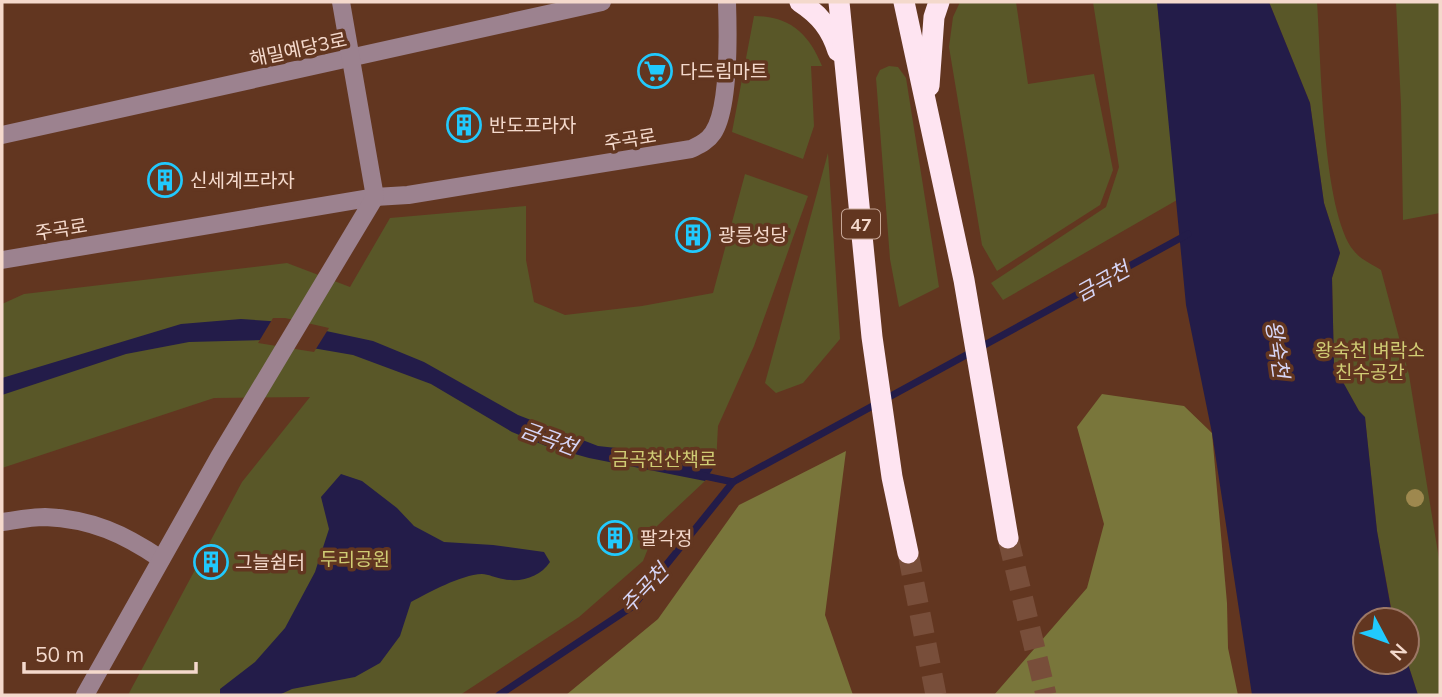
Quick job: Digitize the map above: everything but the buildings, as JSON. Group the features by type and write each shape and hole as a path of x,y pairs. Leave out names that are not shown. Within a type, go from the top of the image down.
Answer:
{"highway":[{"path":"800,2 816,12 828,26 838,48 850,112"},
{"name":"47","path":"839,2 872,337 892,477 908,554"},
{"path":"904,2 964,280 1008,538"},
{"path":"927,109 934,17 939,2"}],"street":[{"path":"85,695 232,436 375,197 341,2"},
{"name":"해밀예당3로","path":"2,135 602,2"},
{"name":"주곡로","path":"2,260 375,197 408,195 691,149 705,142 719,122 729,47 727,2"},
{"path":"2,522 43,517 82,521 127,537 161,559"}],"green space":[{"path":"960,2 1016,2 1028,84 1094,74 1113,170 1100,205 997,271 982,245 949,47 953,17"},
{"path":"1093,2 1157,2 1177,200 1003,300 991,283 1106,207 1119,167"},
{"name":"왕숙천 벼락소 친수공간","path":"1269,2 1317,2 1325,132 1335,203 1343,231 1354,251 1381,270 1409,375 1440,565 1440,695 1418,695 1412,676 1421,676 1421,606 1390,606 1377,531 1365,418 1334,366 1332,278 1340,253 1324,203 1310,103"},
{"path":"1396,2 1440,2 1440,213 1403,220 1401,105"},
{"path":"754,16 778,19 797,29 811,45 822,66 811,66 814,126 803,159 732,132"},
{"path":"889,66 898,67 906,78 939,287 899,307 890,259 876,78 880,70"},
{"path":"828,153 840,339 803,383 776,393 765,383"},
{"path":"745,174 808,196 754,346 718,426 716,464 705,481 657,526 643,561 579,617 460,695 128,695 242,482 310,397 214,398 2,468 2,304 24,294 287,263 350,287 390,218 526,206 526,260 534,302 565,315 642,306 713,293"}],"shaded area":[{"path":"1102,394 1184,406 1212,433 1227,603 1228,648 1238,695 994,695 1087,588 1104,524 1077,427"},
{"path":"846,451 825,615 853,695 566,695 658,619 739,505"}],"water":[{"name":"왕숙천","path":"1157,2 1269,2 1310,103 1324,203 1340,253 1332,278 1334,366 1365,417 1377,531 1390,606 1351,606 1351,676 1412,676 1418,695 1252,695 1212,433 1186,305"},
{"name":"금곡천","path":"241,319 284,322 373,341 424,362 518,415 598,446 690,456 716,464 705,481 589,458 546,446 512,432 431,384 353,355 266,340 189,342 126,354 2,395 2,378 181,324"},
{"path":"341,474 362,481 397,508 414,526 444,542 544,552 550,562 541,572 530,578 510,580 484,574 473,575 411,602 400,636 380,663 355,677 292,689 279,695 220,695 220,689 255,662 285,628 315,572 329,529 321,497"}],"pier":[{"path":"273,318 285,318 329,328 314,352 258,343"}],"waterway":[{"name":"금곡천","path":"700,475 733,482 1188,234"},
{"name":"주곡천","path":"499,695 633,606 733,482"}],"tunnel":[{"path":"1008,538 1046,695"},
{"path":"908,553 936,695"}],"place":[{"name":"다드림마트","path":"655,71"},
{"name":"반도프라자","path":"464,125"},
{"name":"신세계프라자","path":"165,180"},
{"name":"광릉성당","path":"693,235"},
{"name":"팔각정","path":"615,538"},
{"name":"그늘쉼터","path":"211,562"}],"park label":[{"name":"금곡천산책로","path":"664,459"},
{"name":"두리공원","path":"355,559"}]}
